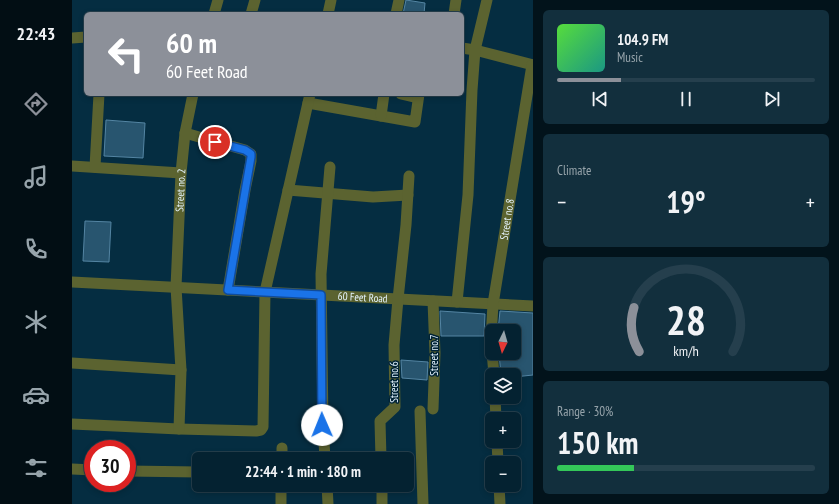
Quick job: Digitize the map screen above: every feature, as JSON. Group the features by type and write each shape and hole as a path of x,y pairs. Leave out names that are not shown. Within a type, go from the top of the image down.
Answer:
{"street":[{"path":"215,12 218,0"},
{"path":"252,12 255,0"},
{"path":"328,12 331,0"},
{"path":"396,12 399,0"},
{"path":"454,12 456,0"},
{"path":"457,302 468,196 475,50 487,0"},
{"path":"72,38 84,37"},
{"path":"464,48 532,65"},
{"name":"Street no.8","path":"493,368 491,339 493,304 532,65"},
{"path":"95,167 99,96"},
{"name":"Street no. 2","path":"179,429 181,370 176,287 181,173 185,133 194,96"},
{"path":"381,116 384,96"},
{"path":"72,424 179,429 261,430 263,427 265,292 309,98 381,116 415,122 418,96"},
{"path":"185,133 245,150 251,154 228,290"},
{"path":"72,166 181,173"},
{"path":"324,452 322,425 321,274 330,167"},
{"name":"Street no.6","path":"381,452 380,421 395,407 394,345 406,225 409,176"},
{"path":"288,190 373,197 408,195"},
{"name":"60 Feet Road","path":"72,282 533,306"},
{"name":"Street no.7","path":"433,301 435,353 433,409"},
{"path":"72,363 181,370"},
{"path":"420,411 423,504"},
{"path":"72,469 84,470"},
{"path":"136,471 192,472"},
{"path":"281,492 281,504"},
{"path":"327,492 328,504"},
{"path":"382,492 382,504"},
{"path":"499,492 500,504"}],"building":[{"path":"406,0 425,3 424,12 403,12"},
{"path":"106,120 145,123 143,158 104,156"},
{"path":"85,221 111,222 109,262 83,261"},
{"path":"440,311 485,314 484,336 441,336"},
{"path":"500,311 533,313 533,375 521,376 521,368 500,368 500,360 521,360 521,324 499,324"},
{"path":"401,360 428,362 427,380 402,378"}],"route":[{"path":"215,142 245,150 251,154 228,290 321,295 322,425"}]}
